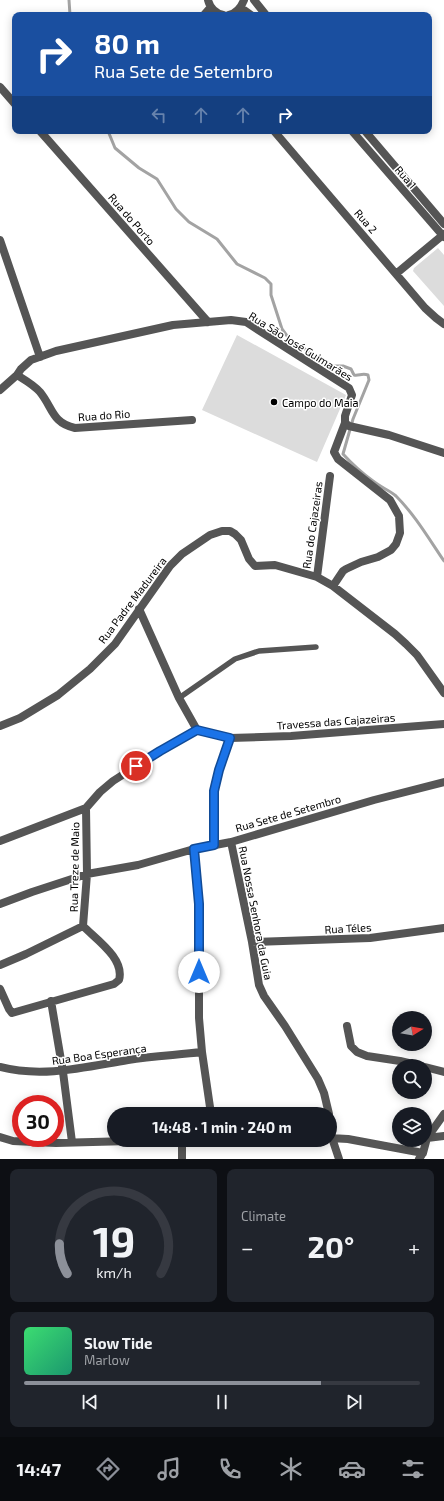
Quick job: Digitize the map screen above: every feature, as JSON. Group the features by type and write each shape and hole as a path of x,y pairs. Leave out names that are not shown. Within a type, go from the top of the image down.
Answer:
{"street":[{"path":"235,12 240,9 244,0"},
{"path":"254,0 264,12"},
{"path":"210,4 217,12"},
{"path":"0,87 12,101"},
{"name":"Rua do Porto","path":"43,134 208,322"},
{"name":"Rua 2","path":"277,134 425,308 444,324"},
{"name":"Rua 1","path":"355,134 444,236"},
{"name":"Rua 1","path":"368,134 444,224"},
{"path":"396,273 444,236"},
{"path":"0,240 40,357"},
{"name":"Rua São José Guimarães","path":"0,390 17,375 30,360 56,351 173,325 231,320 246,322 348,386 352,395 345,416 350,425"},
{"name":"Rua do Rio","path":"17,375 39,391 54,416 67,426 75,428 192,420"},
{"path":"333,586 346,569 361,562 378,557 391,550 396,544 400,533 399,516 390,500 338,459 334,452 336,445 350,425 389,435 444,453"},
{"name":"Rua do Cajazeiras","path":"316,577 330,476"},
{"name":"Rua Padre Madureira","path":"0,726 20,718 58,695 90,669 115,644 131,623 138,609 170,566 182,554 210,535 222,531 236,534 241,540 249,559 255,566 275,565 316,577 333,586 406,644 417,655 444,693"},
{"path":"0,841 86,808 100,792 113,781 160,751 197,730 179,698 138,609"},
{"name":"Travessa das Cajazeiras","path":"197,730 230,738 291,736 444,724"},
{"path":"214,845 214,791 218,772 230,738"},
{"name":"Rua Sete de Setembro","path":"0,904 87,874 138,865 194,849 231,842 374,800 444,782"},
{"name":"Rua Treze de Maio","path":"83,926 87,874 86,808"},
{"name":"Rua Nossa Senhora da Guia","path":"231,842 252,942 258,985 318,1079 324,1093 327,1107"},
{"path":"194,849 199,904 198,998 202,1052 210,1107"},
{"name":"Rua Treze de Maio","path":"0,965 20,957 83,926"},
{"name":"Rua Treze de Maio","path":"51,1001 114,984 120,980 121,973 116,958 83,926"},
{"name":"Rua Téles","path":"252,942 370,938 444,928"},
{"path":"0,988 12,1013 51,1001 72,1142"},
{"path":"346,1026 351,1046 357,1052 367,1056 392,1059"},
{"name":"Rua Boa Esperança","path":"0,1068 28,1072 62,1072 130,1059 202,1052"},
{"path":"432,1069 444,1072"},
{"path":"432,1131 444,1114"},
{"path":"432,1137 444,1136"},
{"path":"0,1137 13,1140 72,1142 107,1141"},
{"path":"337,1138 348,1139 421,1156"},
{"path":"182,1147 182,1159"},
{"path":"334,1147 339,1159"}],"lane":[{"path":"179,698 235,660 259,651 316,647"}],"shaded area":[{"path":"438,248 444,255 444,306 413,271 414,268"},
{"name":"Campo do Maia","path":"237,335 346,395 317,462 202,410"}],"waterway":[{"path":"69,0 70,12"},
{"path":"109,134 115,148 139,168 157,179 176,209 189,222 217,239 237,264 265,278 271,284 271,295 282,329 290,340 333,366 343,366 351,369 354,375 368,375 369,380 353,419 343,454 365,475 396,496 403,503 416,519 444,561"}],"place":[{"name":"Campo do Maia","path":"274,402"}],"route":[{"path":"136,766 197,730 230,738 219,770 214,791 214,845 194,849 199,904 199,972"}]}
